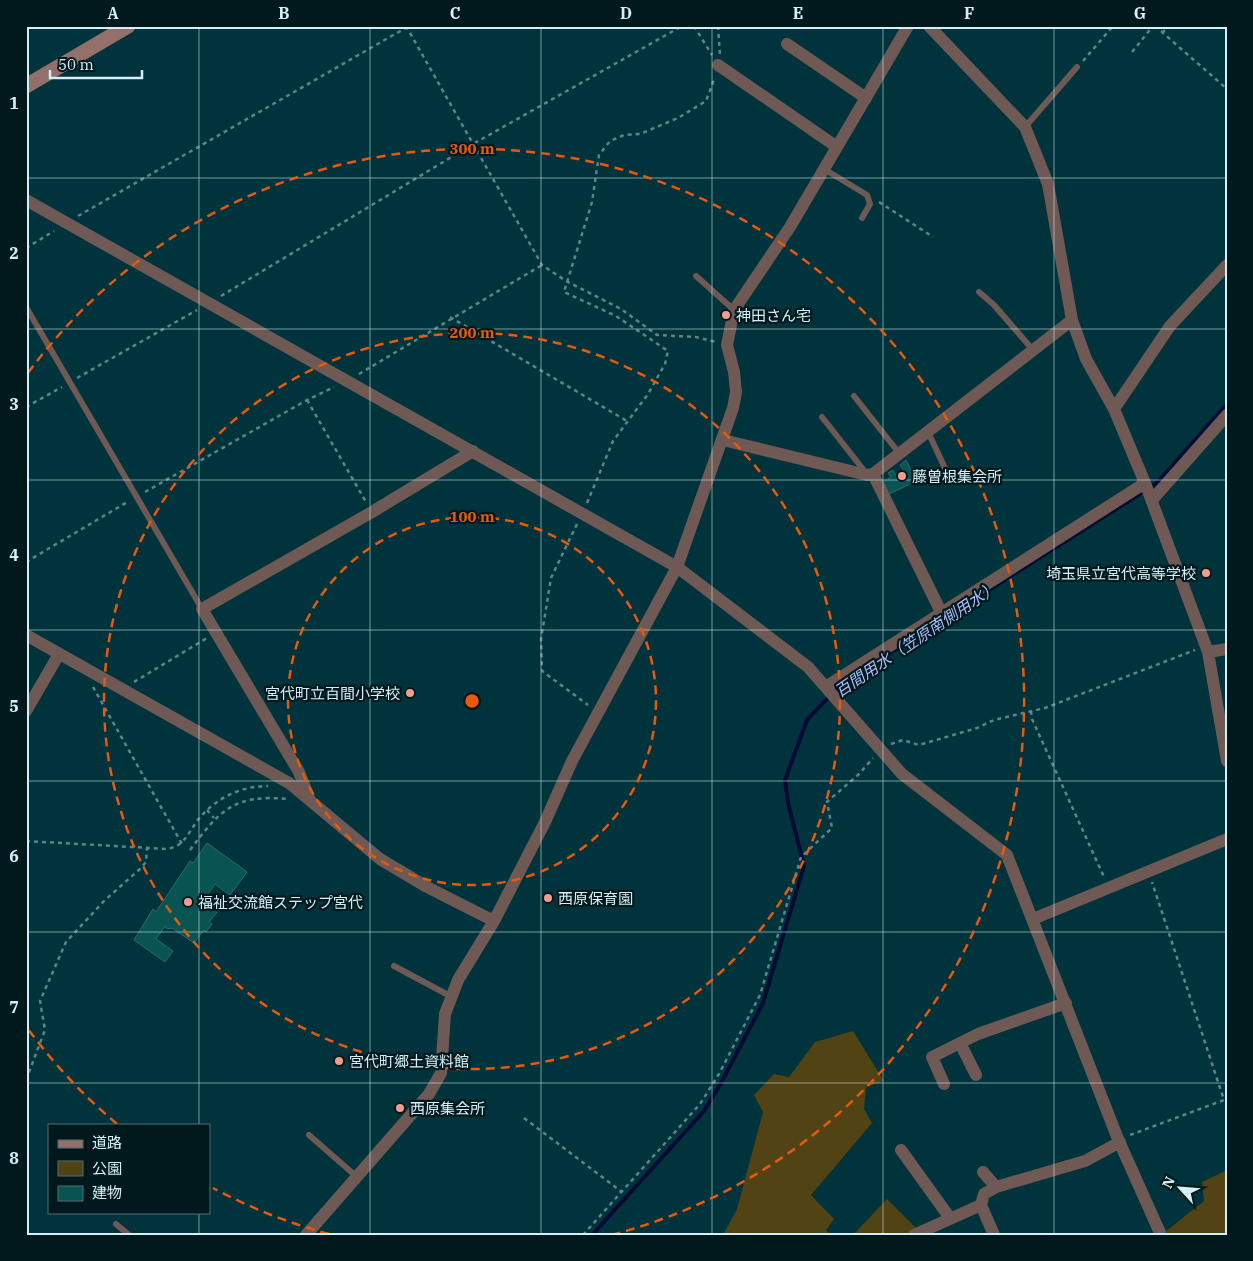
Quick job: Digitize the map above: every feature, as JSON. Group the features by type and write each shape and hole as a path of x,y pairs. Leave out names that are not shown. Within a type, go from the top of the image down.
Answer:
{"street":[{"path":"26,86 128,26"},
{"path":"306,1235 429,1094 441,1073 446,1014 458,980 494,921 545,822 572,760 677,567 723,440 736,392 734,372 727,345 734,310 790,227 908,26"},
{"path":"929,26 1025,127 1048,184 1072,320 1086,359 1114,409 1152,500 1207,649 1227,761"},
{"path":"787,44 866,98"},
{"path":"718,65 837,147"},
{"path":"26,200 677,567 808,668 827,686 902,774 1007,855 1119,1140 1161,1235"},
{"path":"1114,409 1170,326 1227,265"},
{"path":"723,440 870,474 928,432 1072,320"},
{"path":"1152,500 1227,415"},
{"path":"309,798 299,772 202,609 372,512 472,451"},
{"path":"870,474 942,614"},
{"path":"827,686 1145,483"},
{"path":"26,635 289,784 309,798 380,859 426,887 494,921"},
{"path":"1207,649 1227,649"},
{"path":"26,711 59,654"},
{"path":"1033,918 1227,840"},
{"path":"944,1084 932,1058 978,1034 1066,1003"},
{"path":"960,1043 976,1075"},
{"path":"994,1235 981,1205 984,1194 996,1187 1085,1161 1119,1140"},
{"path":"901,1150 950,1218"},
{"path":"983,1172 996,1187"},
{"path":"914,1235 981,1205"}],"lane":[{"path":"1025,127 1077,67"},
{"path":"824,169 868,195 870,204 862,218"},
{"path":"696,276 734,310"},
{"path":"979,292 994,306 1032,350"},
{"path":"26,307 202,609"},
{"path":"854,396 899,454"},
{"path":"822,418 870,474"},
{"path":"928,432 951,481"},
{"path":"394,966 452,997"},
{"path":"310,1135 357,1177"},
{"path":"116,1224 128,1235"}],"path":[{"path":"26,407 209,303 473,144 682,26"},
{"path":"694,26 718,65"},
{"path":"598,712 542,671 541,639 551,578 595,487 605,456 627,421 648,394 664,364 668,351 616,316 564,292 592,202 600,155 610,142 624,135 640,134 678,118 706,101 712,88 721,49 718,26"},
{"path":"1077,67 1113,26"},
{"path":"1132,52 1154,26 1227,89"},
{"path":"1162,33 1169,26"},
{"path":"26,248 407,27 542,265 566,281 621,309 656,335 696,337 727,345"},
{"path":"868,195 933,237"},
{"path":"26,562 306,400 346,382 450,318 542,265"},
{"path":"450,318 627,421"},
{"path":"306,400 372,512"},
{"path":"125,692 133,682 216,632"},
{"path":"583,1235 700,1104 719,1074 760,995 801,857 832,828 827,802 859,774 881,750 903,740 919,745 977,728 994,720 1031,711 1207,649"},
{"path":"90,672 90,683 182,844"},
{"path":"1031,711 1032,719 1108,888"},
{"path":"26,841 167,849 182,844 207,810 228,795 242,789 289,784"},
{"path":"190,850 214,818 245,801 273,798 303,800 309,798"},
{"path":"207,810 214,818"},
{"path":"26,1080 45,1030 40,1001 66,942 105,900 140,869 146,862 147,848"},
{"path":"1119,1140 1224,1100 1148,872"},
{"path":"524,1118 622,1192"}],"green space":[{"path":"853,1031 884,1081 866,1087 864,1109 872,1123 811,1195 834,1219 826,1230 831,1235 723,1235 737,1209 763,1112 754,1095 774,1074 789,1077 815,1042"},
{"path":"1227,1170 1227,1235 1168,1235 1166,1231 1204,1201 1202,1182"},
{"path":"887,1199 916,1228 918,1235 853,1235"}],"building":[{"name":"藤曽根集会所","path":"906,460 916,481 889,494 883,482 891,477 888,473 893,470 895,475 904,471 900,465"},
{"name":"福祉交流館ステップ宮代","path":"207,843 247,872 230,895 215,884 206,897 221,907 209,922 212,924 206,932 204,930 194,943 172,928 167,929 165,926 156,939 173,951 165,962 134,940 153,909 156,912 190,861 193,863"}],"waterway":[{"name":"百間用水（笠原南側用水）","path":"592,1235 704,1111 763,1003 804,866 788,803 785,780 807,720 841,684 1157,483 1227,404"}],"place":[{"name":"神田さん宅","path":"726,315"},
{"name":"藤曽根集会所","path":"902,476"},
{"name":"埼玉県立宮代高等学校","path":"1206,573"},
{"name":"宮代町立百間小学校","path":"410,693"},
{"name":"西原保育園","path":"548,898"},
{"name":"福祉交流館ステップ宮代","path":"188,902"},
{"name":"宮代町郷土資料館","path":"339,1061"},
{"name":"西原集会所","path":"400,1108"}]}
